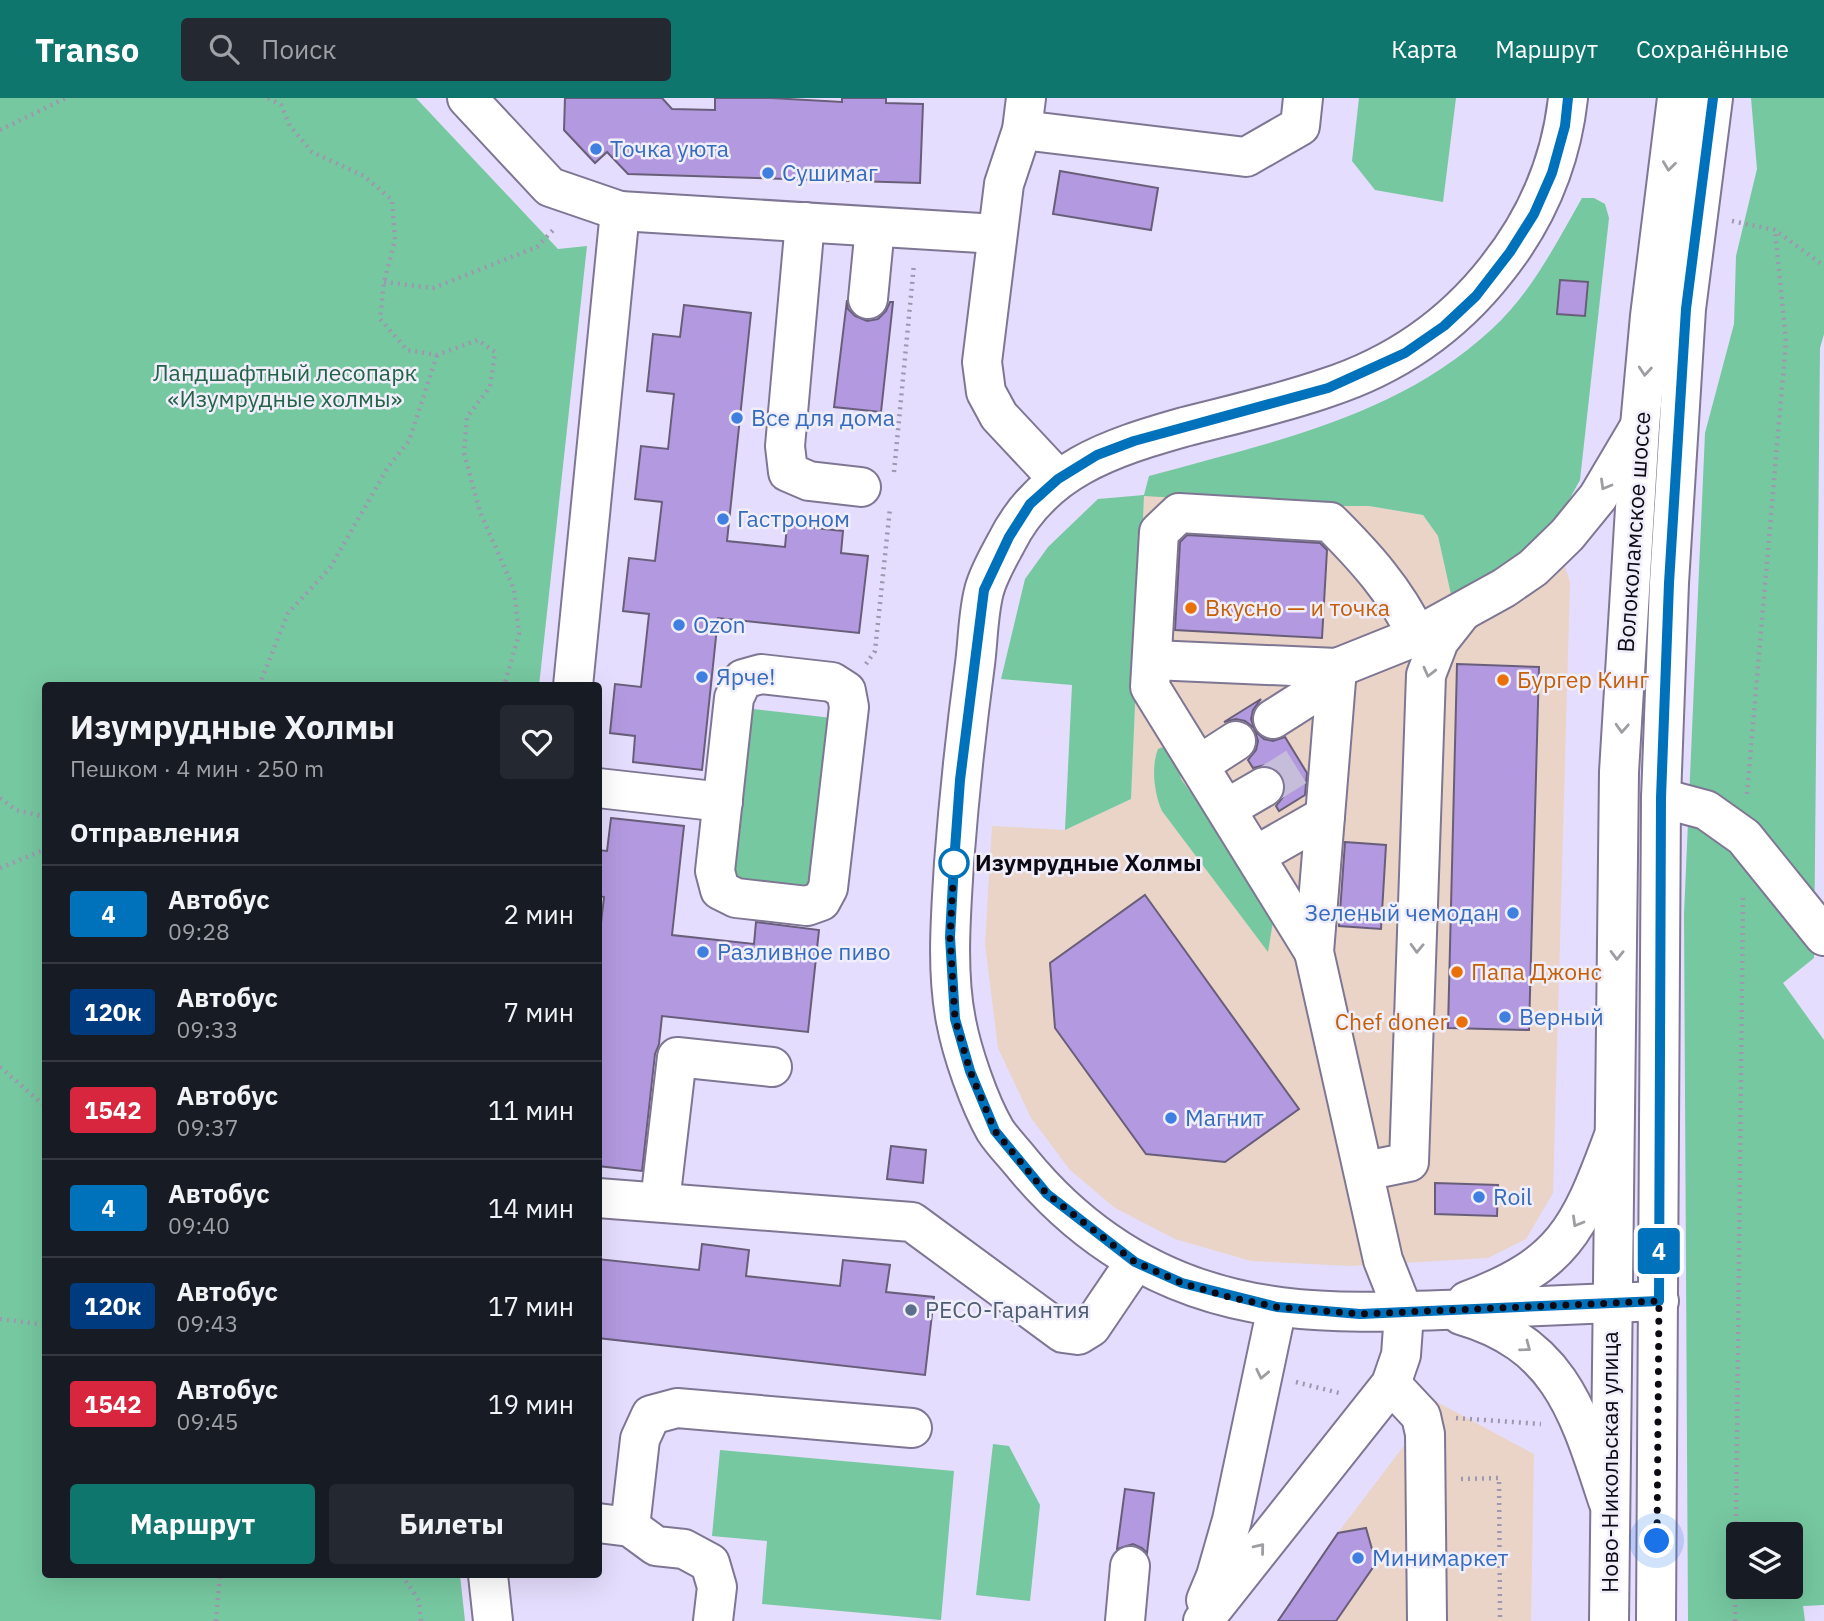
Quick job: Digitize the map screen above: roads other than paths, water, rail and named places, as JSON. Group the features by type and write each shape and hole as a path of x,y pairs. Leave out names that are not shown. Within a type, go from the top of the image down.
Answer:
{"street":[{"path":"467,98 550,187 620,211 997,234"},
{"path":"1058,479 999,416 986,392 982,362 1003,184 1024,114 1246,157 1300,126 1303,98"},
{"path":"1568,98 1565,126 1552,173 1534,214 1510,252 1476,296 1444,326 1405,353 1328,388 1134,441 1097,455 1058,479 1030,504 1009,537 984,590 960,780 954,863 950,937 955,1019 970,1071 995,1131 1047,1194 1135,1262 1182,1283 1277,1307 1360,1314 1659,1301"},
{"name":"Волоколамское шоссе","path":"1611,1303 1619,772 1640,426 1650,316 1677,98"},
{"name":"Волоколамское шоссе","path":"1659,1301 1661,798 1669,583 1686,309 1713,98"},
{"path":"573,682 620,211"},
{"path":"805,222 785,446 788,472 809,481 882,489"},
{"path":"868,299 875,227"},
{"path":"1273,719 1336,673 1461,613 1533,568 1567,535 1598,497 1640,426"},
{"path":"1314,952 1150,687 1159,532 1179,513 1330,522 1370,562 1404,610 1417,636"},
{"path":"1365,1171 1409,1162 1426,675 1439,641 1461,613"},
{"path":"1153,660 1336,673"},
{"path":"1203,1621 1391,1384 1401,1355 1404,1313 1383,1260 1314,952 1325,816 1316,755 1336,673"},
{"path":"761,674 820,680 832,682 846,691 849,707 828,888 821,901 807,906 760,901 736,898 720,890 715,871 723,802 734,698 744,679 761,674"},
{"path":"1199,765 1236,741"},
{"path":"1226,809 1264,787"},
{"path":"602,788 723,802"},
{"path":"1661,798 1706,810 1744,837 1824,936"},
{"path":"1255,856 1325,816"},
{"path":"660,1202 677,1057 772,1068"},
{"path":"1442,1310 1490,1292 1522,1276 1550,1257 1573,1230 1594,1190 1614,1138"},
{"path":"602,1198 912,1222 1063,1333 1078,1335 1091,1327 1135,1262"},
{"name":"Ново-Никольская улица","path":"1656,1621 1659,1301"},
{"name":"Ново-Никольская улица","path":"1609,1621 1611,1303"},
{"path":"1197,1621 1216,1576 1232,1520 1277,1307"},
{"path":"1442,1310 1478,1320 1509,1333 1538,1356 1563,1386 1581,1420 1609,1505"},
{"path":"1391,1384 1421,1416 1425,1446 1427,1621"},
{"path":"713,1621 717,1587 710,1563 684,1549 656,1546 614,1525 640,1439 651,1415 677,1408 912,1428"},
{"path":"1125,1621 1130,1566"},
{"path":"488,1578 493,1621"}],"tunnel":[{"path":"1264,787 1301,764"}],"place":[{"name":"Точка уюта","path":"596,149"},
{"name":"Сушимаг","path":"768,173"},
{"name":"Все для дома","path":"737,418"},
{"name":"Гастроном","path":"723,519"},
{"name":"Вкусно — и точка","path":"1191,608"},
{"name":"Ozon","path":"679,625"},
{"name":"Ярче!","path":"702,677"},
{"name":"Бургер Кинг","path":"1503,680"},
{"name":"Изумрудные Холмы","path":"954,863"},
{"name":"Зеленый чемодан","path":"1513,913"},
{"name":"Разливное пиво","path":"703,952"},
{"name":"Папа Джонс","path":"1457,972"},
{"name":"Верный","path":"1505,1017"},
{"name":"Chef doner","path":"1462,1022"},
{"name":"Магнит","path":"1171,1118"},
{"name":"Roil","path":"1479,1197"},
{"name":"РЕСО-Гарантия","path":"911,1310"},
{"name":"Минимаркет","path":"1358,1558"}],"park label":[{"name":"Ландшафтный лесопарк «Изумрудные холмы»","path":"285,386"}]}
